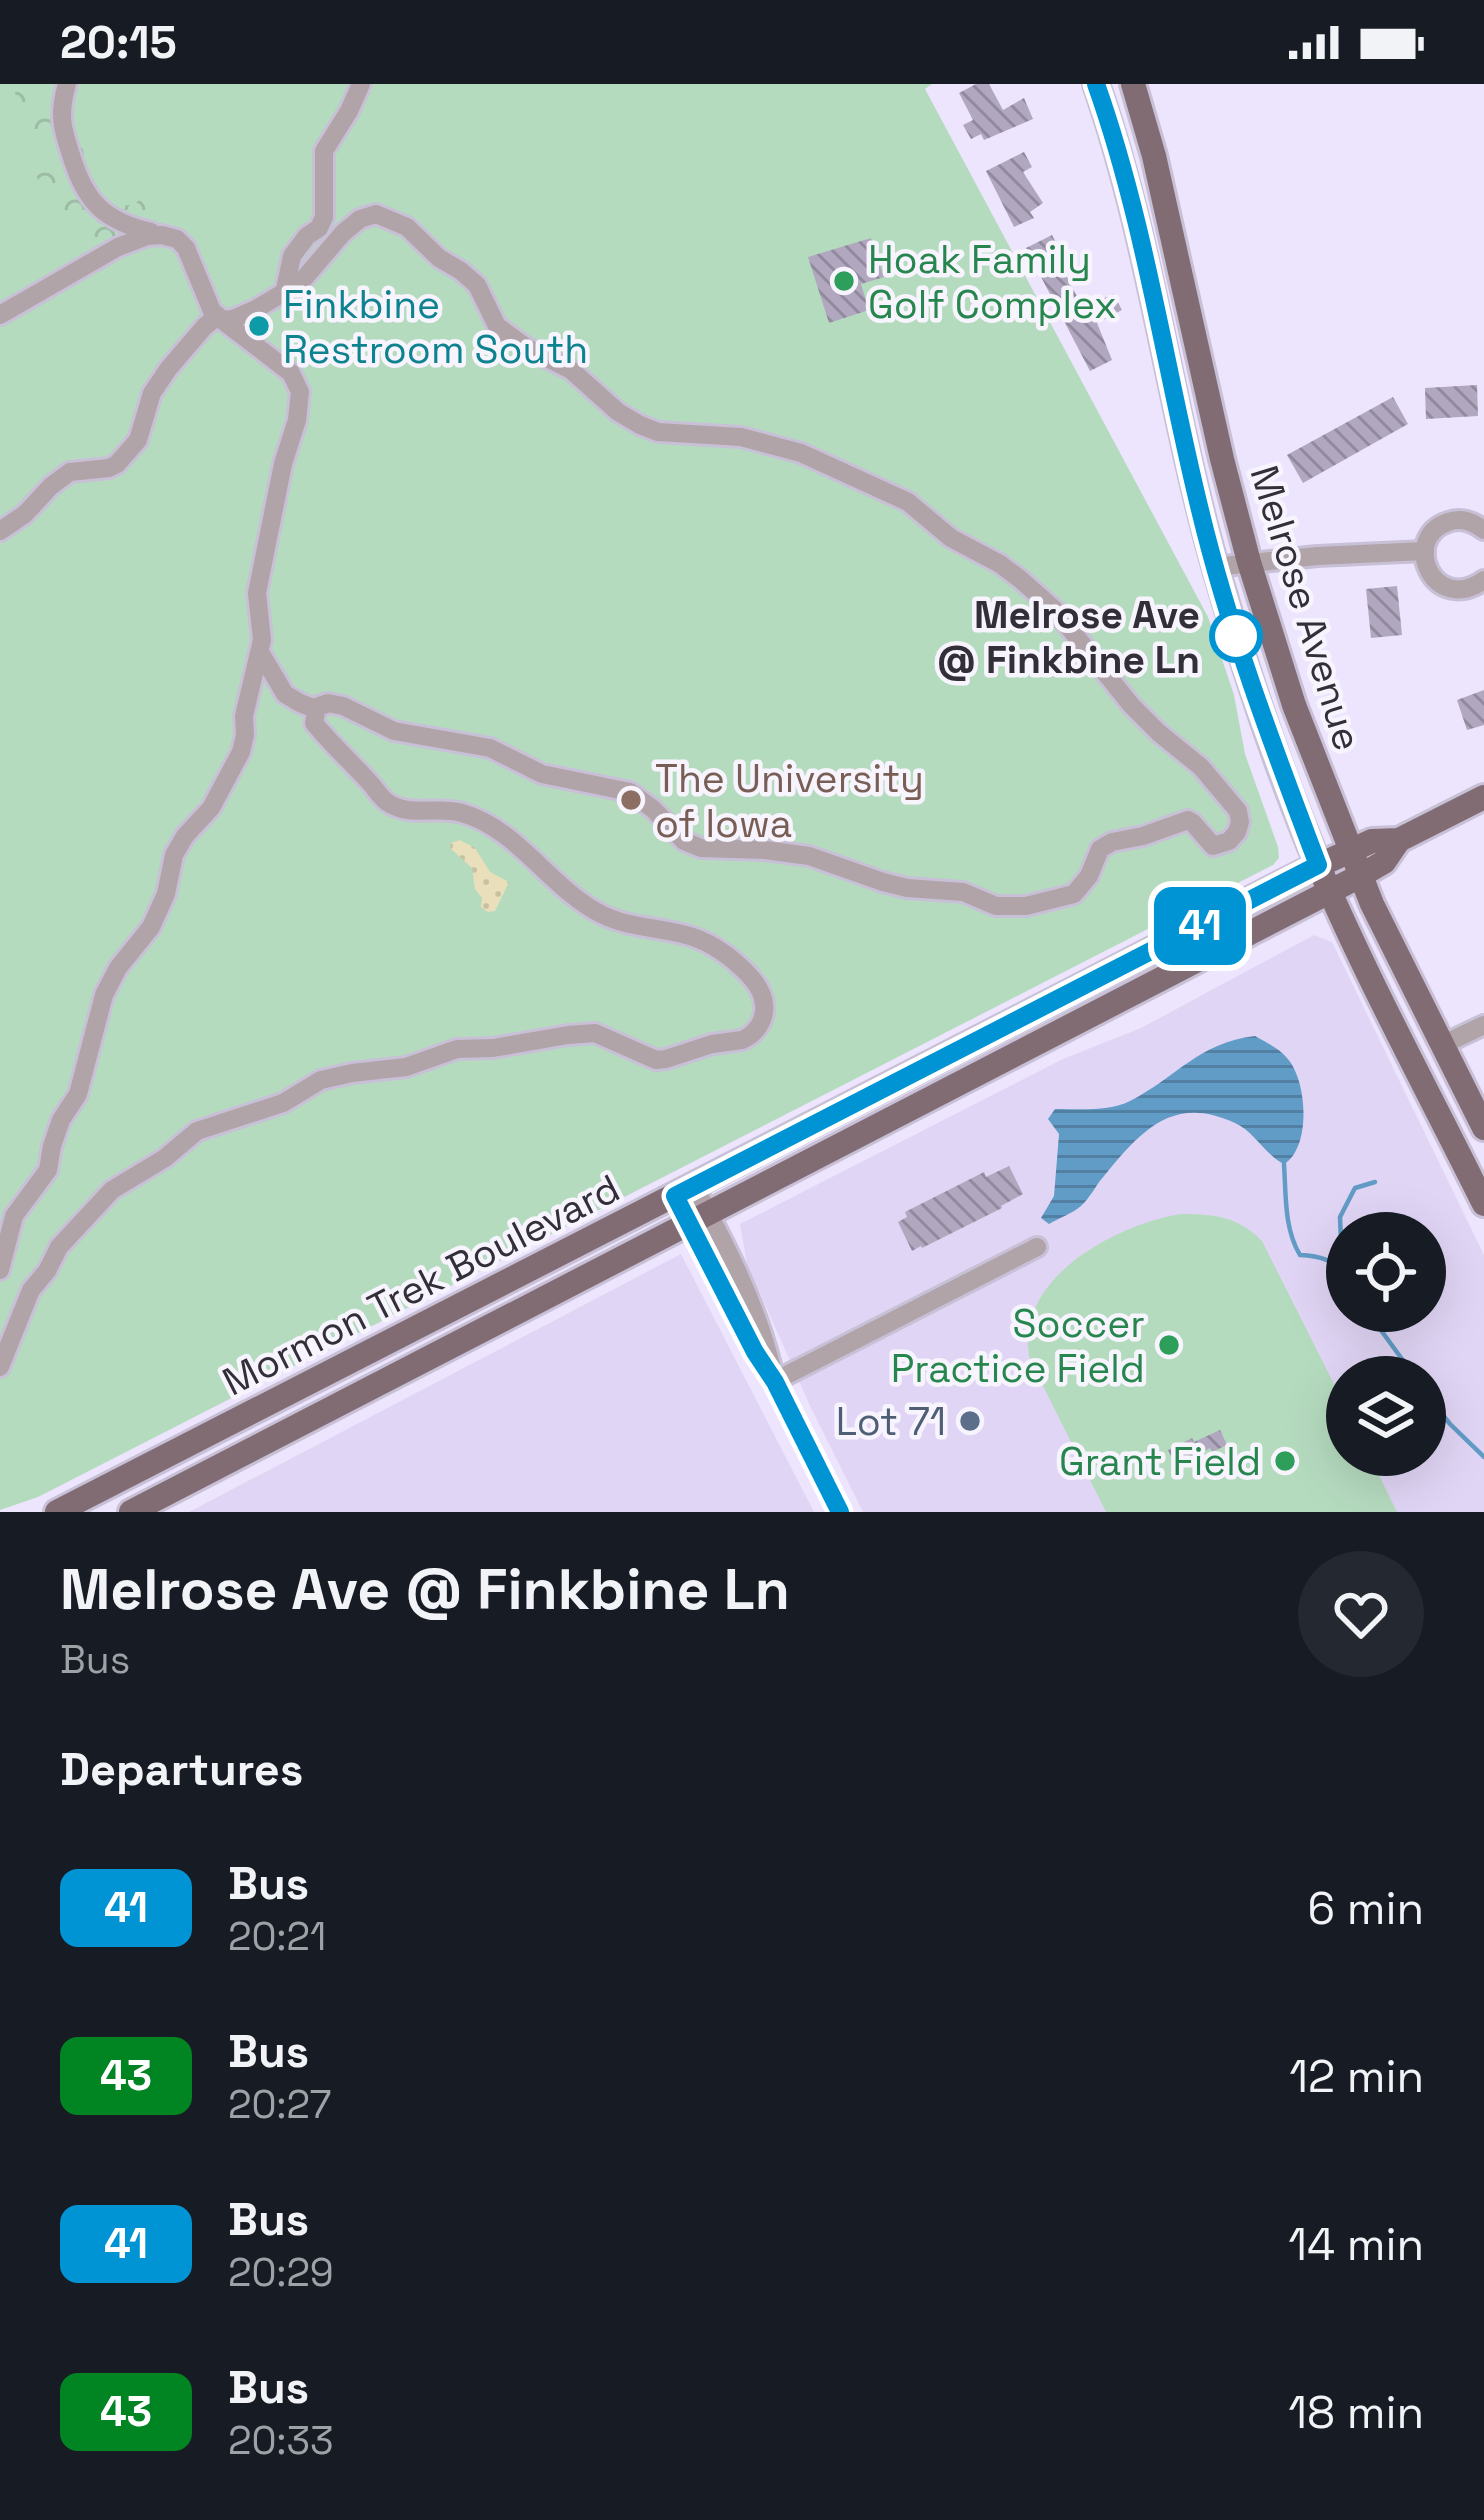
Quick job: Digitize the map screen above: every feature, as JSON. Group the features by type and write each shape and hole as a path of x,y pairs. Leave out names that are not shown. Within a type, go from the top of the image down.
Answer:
{"main road":[{"name":"Melrose Avenue","path":"1096,84 1130,198 1215,567 1264,718 1318,865 1484,1204"},
{"name":"Melrose Avenue","path":"1133,84 1154,156 1222,459 1294,705 1360,875 1484,1128"},
{"name":"Mormon Trek Boulevard","path":"57,1512 1318,865 1372,841 1399,840 1484,797"},
{"name":"Mormon Trek Boulevard","path":"131,1512 1330,891 1384,862 1399,840"}],"street":[{"path":"0,1270 14,1216 48,1170 56,1133 78,1094 104,995 118,968 151,927 166,894 174,856 211,808 241,752 244,716 260,652 257,593 300,392 291,373 212,311 186,248 177,239 122,225 86,194 62,127 60,111 67,84"},
{"path":"284,294 297,247 319,228 324,217 324,151 361,84"},
{"path":"0,531 70,472 109,469 116,464 138,440 152,393 205,326 219,318 233,320 284,294 343,233 376,214 407,226 439,258 478,285 497,326 527,349 571,370 640,425 658,432 769,442 801,453 908,502 952,538 1000,564 1055,610 1131,705 1201,767 1238,812 1240,822 1229,841 1220,845 1213,846 1188,820 1112,842 1100,849 1089,876 1074,894 1026,906 996,907 963,892 907,888 809,856 701,848 684,841 630,792 542,774 490,748 394,731 343,706 313,708 285,694 260,652"},
{"path":"0,315 118,247 162,235"},
{"path":"1484,530 1469,521 1448,522 1433,532 1424,550 1430,575 1443,586 1462,590 1484,580"},
{"path":"1215,567 1424,550"},
{"path":"0,1367 31,1290 59,1247 112,1190 197,1131 284,1103 321,1080 406,1067 457,1049 586,1033 604,1035 647,1057 666,1059 693,1048 742,1040 759,1026 764,1015 762,994 743,969 717,949 693,938 602,915 557,885 538,863 482,821 460,812 421,812 390,805 314,723 317,708 328,704"},
{"path":"1442,1045 1484,1025"},
{"path":"684,1191 755,1352 840,1512"},
{"path":"775,1382 1037,1247"}],"shaded area":[{"path":"1314,935 1332,942 1484,1255 1484,1512 863,1512 747,1264 740,1224 1063,1059 1141,1028"},
{"path":"681,1254 814,1512 189,1512"}],"green space":[{"name":"The University of Iowa","path":"0,84 932,84 925,89 1208,617 1279,858 38,1497 0,1510"},
{"path":"18,84 75,84 88,179 104,209 134,204 151,192 175,199 180,213 96,255 78,254 24,145 17,122"},
{"path":"1181,1214 1225,1218 1262,1241 1326,1368 1326,1476 1379,1476 1397,1512 1106,1512 1030,1360 1029,1331 1037,1305 1074,1261 1099,1244"}],"sand":[{"path":"460,840 475,848 490,872 509,882 495,911 481,907 472,868 450,848"}],"water":[{"path":"1255,1036 1284,1054 1299,1082 1302,1129 1293,1156 1284,1164 1235,1123 1213,1115 1176,1115 1131,1145 1078,1209 1049,1224 1041,1218 1054,1196 1059,1134 1048,1119 1055,1109 1121,1105 1203,1053"}],"building":[{"path":"976,84 989,84 1003,110 1024,98 1033,119 984,140 981,134 971,139 963,125 973,120 959,93"},
{"path":"1024,152 1032,167 1023,172 1043,203 1030,212 1034,218 1014,227 986,171"},
{"path":"1052,235 1060,251 1055,254 1083,308 1113,294 1122,310 1097,323 1112,360 1090,371 1026,248"},
{"name":"Hoak Family Golf Complex","path":"871,238 884,277 861,284 869,310 829,323 808,257"},
{"path":"1477,385 1478,416 1426,419 1425,388"},
{"path":"1393,397 1408,424 1303,483 1287,455"},
{"path":"1397,586 1402,635 1371,638 1366,589"},
{"path":"1484,690 1484,725 1467,730 1457,700"},
{"path":"1009,1166 1023,1194 912,1251 898,1222 907,1217 905,1212 984,1172 986,1177"},
{"path":"1220,1430 1227,1445 1212,1452 1210,1448 1176,1467 1168,1450"}],"waterway":[{"path":"1284,1164 1288,1223 1295,1245 1300,1255 1326,1260"},
{"path":"1343,1212 1355,1188 1375,1182"},
{"path":"1382,1332 1400,1356"},
{"path":"1446,1419 1484,1457"}],"bus line":[{"name":"41","path":"840,1512 675,1196 1318,865 1215,567 1130,198 1096,84"}],"place":[{"name":"Hoak Family Golf Complex","path":"844,281"},
{"name":"Finkbine Restroom South","path":"259,326"},
{"name":"Melrose Ave @ Finkbine Ln","path":"1236,636"},
{"name":"The University of Iowa","path":"631,800"},
{"name":"Soccer Practice Field","path":"1169,1345"},
{"name":"Lot 71","path":"970,1421"},
{"name":"Grant Field","path":"1285,1461"}]}
